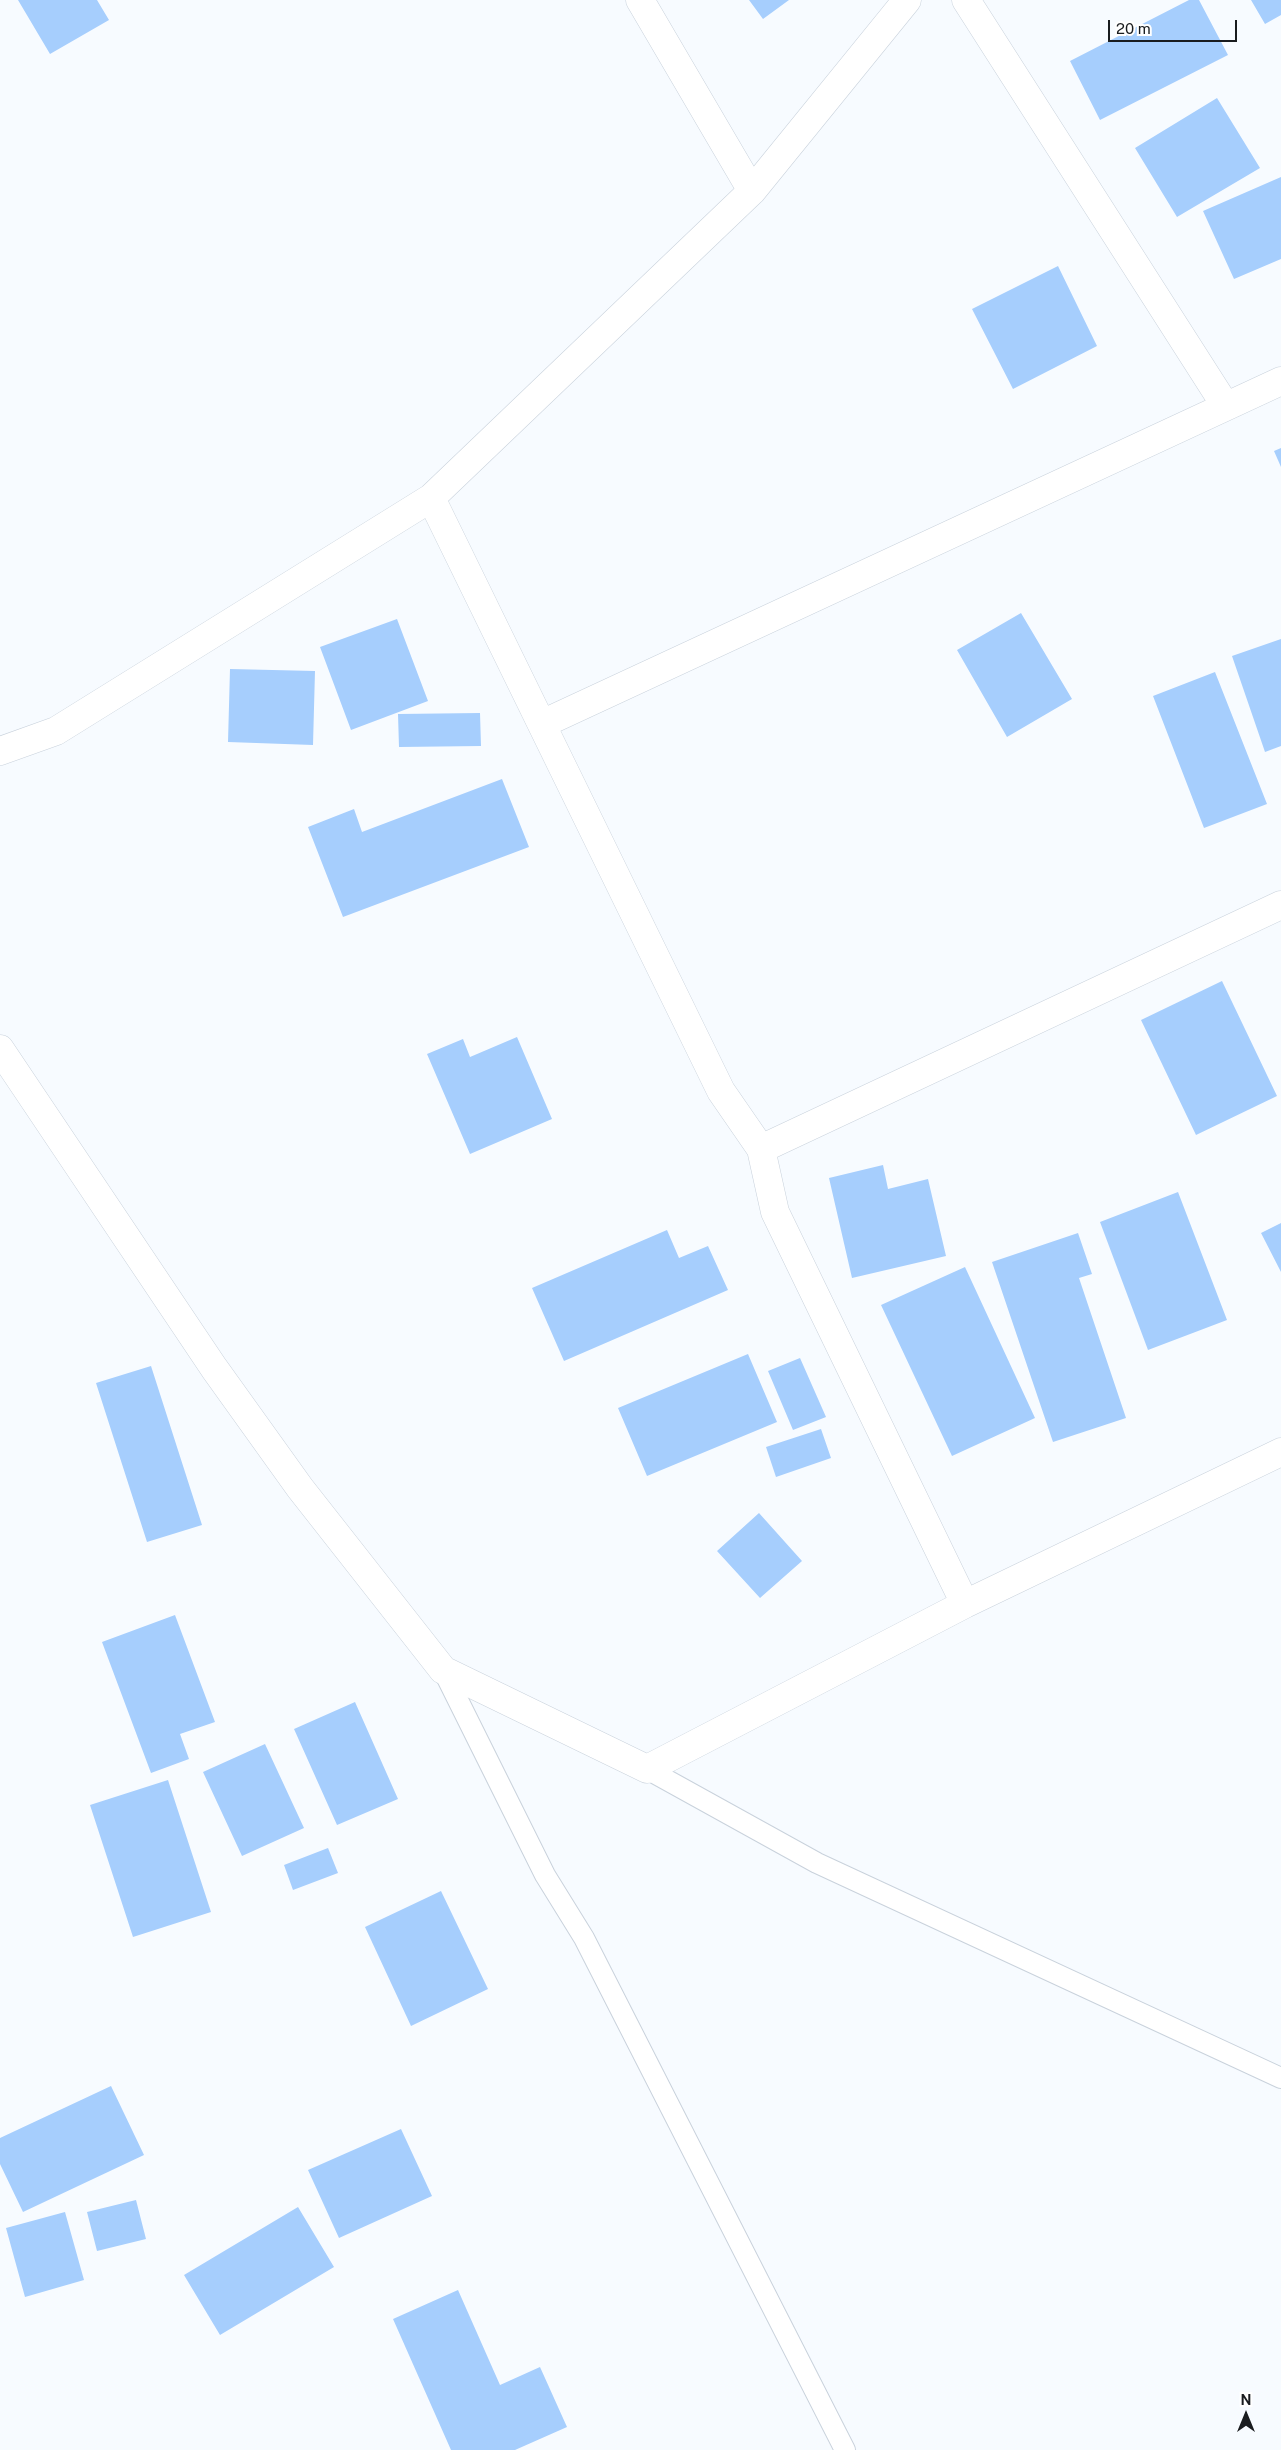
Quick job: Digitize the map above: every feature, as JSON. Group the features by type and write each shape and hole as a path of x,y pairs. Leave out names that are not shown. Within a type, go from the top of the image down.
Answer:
{"street":[{"path":"640,0 752,191"},
{"path":"0,751 56,731 431,498 752,191 908,0"},
{"path":"966,0 1225,405"},
{"path":"542,724 1225,405 1281,381"},
{"path":"431,498 721,1091 761,1149 775,1212 965,1604"},
{"path":"761,1149 1281,905"},
{"path":"0,1049 214,1368 277,1456 443,1670 647,1769 965,1604 1281,1452"}],"lane":[{"path":"443,1670 545,1875 584,1938 845,2450"},
{"path":"647,1769 817,1863 1281,2078"}],"building":[{"path":"18,0 97,0 109,20 50,54"},
{"path":"749,0 789,0 763,19"},
{"path":"1189,0 1199,0 1228,55 1100,120 1070,61"},
{"path":"1251,0 1281,0 1281,15 1265,24"},
{"path":"1217,98 1260,168 1177,217 1135,148"},
{"path":"1281,177 1281,259 1234,279 1203,211"},
{"path":"1058,266 1097,346 1013,389 972,309"},
{"path":"1281,448 1281,467 1274,451"},
{"path":"1021,613 1072,699 1007,737 957,650"},
{"path":"397,619 428,701 351,730 320,647"},
{"path":"1281,639 1281,746 1265,752 1232,656"},
{"path":"230,669 315,671 313,745 228,742"},
{"path":"1215,672 1267,804 1204,828 1153,696"},
{"path":"480,713 481,746 399,747 398,714"},
{"path":"502,779 529,847 343,917 308,827 354,809 362,832"},
{"path":"1222,981 1277,1096 1196,1135 1141,1020"},
{"path":"517,1037 552,1119 470,1154 427,1054 463,1039 470,1057"},
{"path":"883,1165 888,1189 928,1179 946,1256 852,1278 829,1178"},
{"path":"1178,1192 1227,1320 1148,1350 1100,1222"},
{"path":"1281,1223 1281,1272 1261,1233"},
{"path":"667,1230 679,1258 708,1246 728,1290 564,1361 532,1288"},
{"path":"1078,1233 1092,1274 1079,1278 1126,1418 1053,1442 992,1262"},
{"path":"965,1267 1035,1418 952,1456 881,1305"},
{"path":"748,1354 777,1422 647,1476 618,1408"},
{"path":"800,1358 826,1417 793,1430 768,1371"},
{"path":"151,1366 202,1525 147,1542 96,1383"},
{"path":"821,1429 831,1458 776,1477 766,1447"},
{"path":"759,1513 802,1561 760,1598 717,1551"},
{"path":"175,1615 215,1722 180,1734 189,1759 151,1773 102,1642"},
{"path":"355,1702 398,1799 337,1825 294,1729"},
{"path":"265,1744 304,1828 242,1856 203,1772"},
{"path":"168,1780 211,1912 133,1937 90,1805"},
{"path":"328,1848 338,1873 293,1890 284,1865"},
{"path":"441,1891 488,1989 411,2026 365,1927"},
{"path":"111,2086 144,2155 23,2212 0,2164 0,2138"},
{"path":"401,2129 432,2196 339,2238 308,2170"},
{"path":"136,2200 146,2239 97,2251 87,2212"},
{"path":"298,2207 334,2267 220,2335 184,2275"},
{"path":"65,2212 84,2280 25,2297 6,2228"},
{"path":"458,2290 500,2385 540,2367 567,2427 515,2450 451,2450 393,2319"}]}
